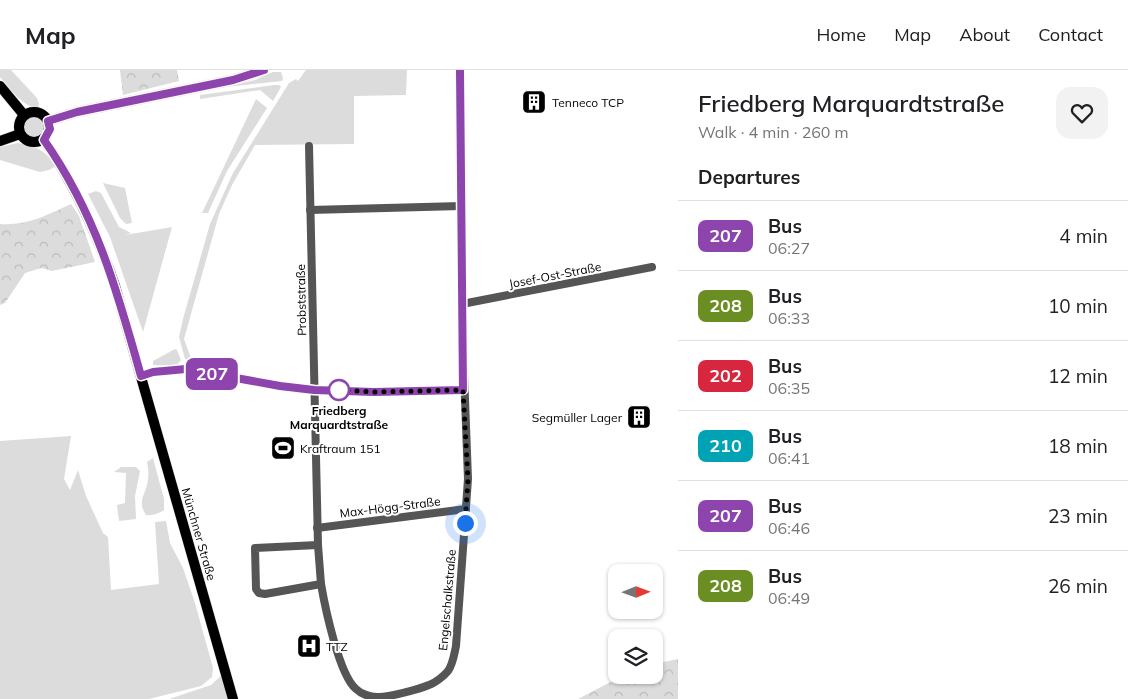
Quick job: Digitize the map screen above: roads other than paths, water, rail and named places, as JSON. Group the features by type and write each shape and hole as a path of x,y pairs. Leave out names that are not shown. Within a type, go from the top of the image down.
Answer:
{"main road":[{"path":"48,121 77,112 233,80 264,70"},
{"path":"0,86 24,115"},
{"path":"37,112 44,115 48,121 50,129 44,140 32,143 20,134 19,124 24,115 37,112"},
{"path":"0,141 20,134"},
{"name":"Münchner Straße","path":"44,140 83,206 115,286 233,699"}],"street":[{"name":"Engelschalkstraße","path":"384,697 430,685 447,673 452,665 457,629 468,480 463,390 460,70"},
{"name":"Probststraße","path":"309,146 317,528 321,584 328,622 346,677 361,693 384,697"},
{"path":"310,210 461,206"},
{"name":"Josef-Ost-Straße","path":"462,304 652,267"},
{"path":"141,376 153,372 186,369 280,386 314,390 374,392 463,390"},
{"name":"Max-Högg-Straße","path":"317,528 466,509"},
{"path":"318,545 255,548 256,589 259,593 265,594 321,584"}],"place":[{"name":"Tenneco TCP","path":"534,102"},
{"name":"Friedberg Marquardtstraße","path":"339,390"},
{"name":"Segmüller Lager","path":"639,417"},
{"name":"Kraftraum 151","path":"283,448"},
{"name":"TTZ","path":"309,646"}]}
